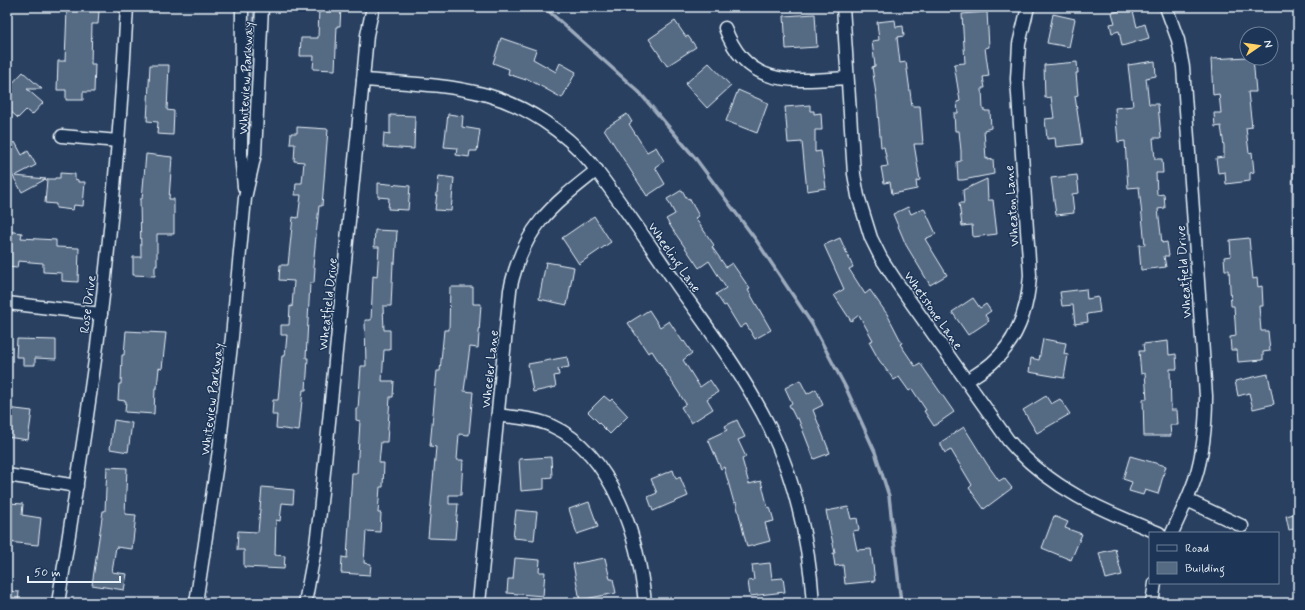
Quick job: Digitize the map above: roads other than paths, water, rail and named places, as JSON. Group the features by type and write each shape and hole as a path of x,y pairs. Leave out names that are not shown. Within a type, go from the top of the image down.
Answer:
{"street":[{"name":"Rose Drive","path":"58,603 77,486 101,314 118,141 127,7"},
{"name":"Whiteview Parkway","path":"242,7 241,154 245,198"},
{"name":"Whiteview Parkway","path":"196,603 221,436 245,198 255,154 262,7"},
{"name":"Wheatfield Drive","path":"305,603 316,544 320,512 367,35 373,7"},
{"name":"Whetstone Lane","path":"843,7 854,174 858,196 867,228 890,272 1008,440 1020,454 1044,476 1073,495 1157,532"},
{"name":"Wheaton Lane","path":"967,382 992,363 1006,347 1018,328 1027,304 1030,275 1017,79 1019,44 1028,7"},
{"name":"Wheatfield Drive","path":"1166,7 1178,40 1183,67 1206,396 1202,454 1195,479 1172,532"},
{"path":"726,28 731,43 742,60 752,68 767,75 790,80 848,78"},
{"name":"Wheeling Lane","path":"363,80 442,87 472,92 499,99 534,116 564,136 597,170 739,373 770,428 791,479 798,505 808,558 813,603"},
{"path":"62,136 118,141"},
{"name":"Wheeler Lane","path":"479,603 510,290 513,277 521,254 532,231 544,215 564,196 597,170"},
{"path":"7,303 101,314"},
{"path":"498,415 552,425 565,433 589,453 608,481 631,531 640,566 645,603"},
{"path":"7,475 77,486"},
{"path":"1187,500 1242,526"},
{"path":"1152,603 1155,584"}],"waterway":[{"path":"544,7 639,92 696,159 756,240 812,324 846,388 875,452 889,496 901,603"}]}
